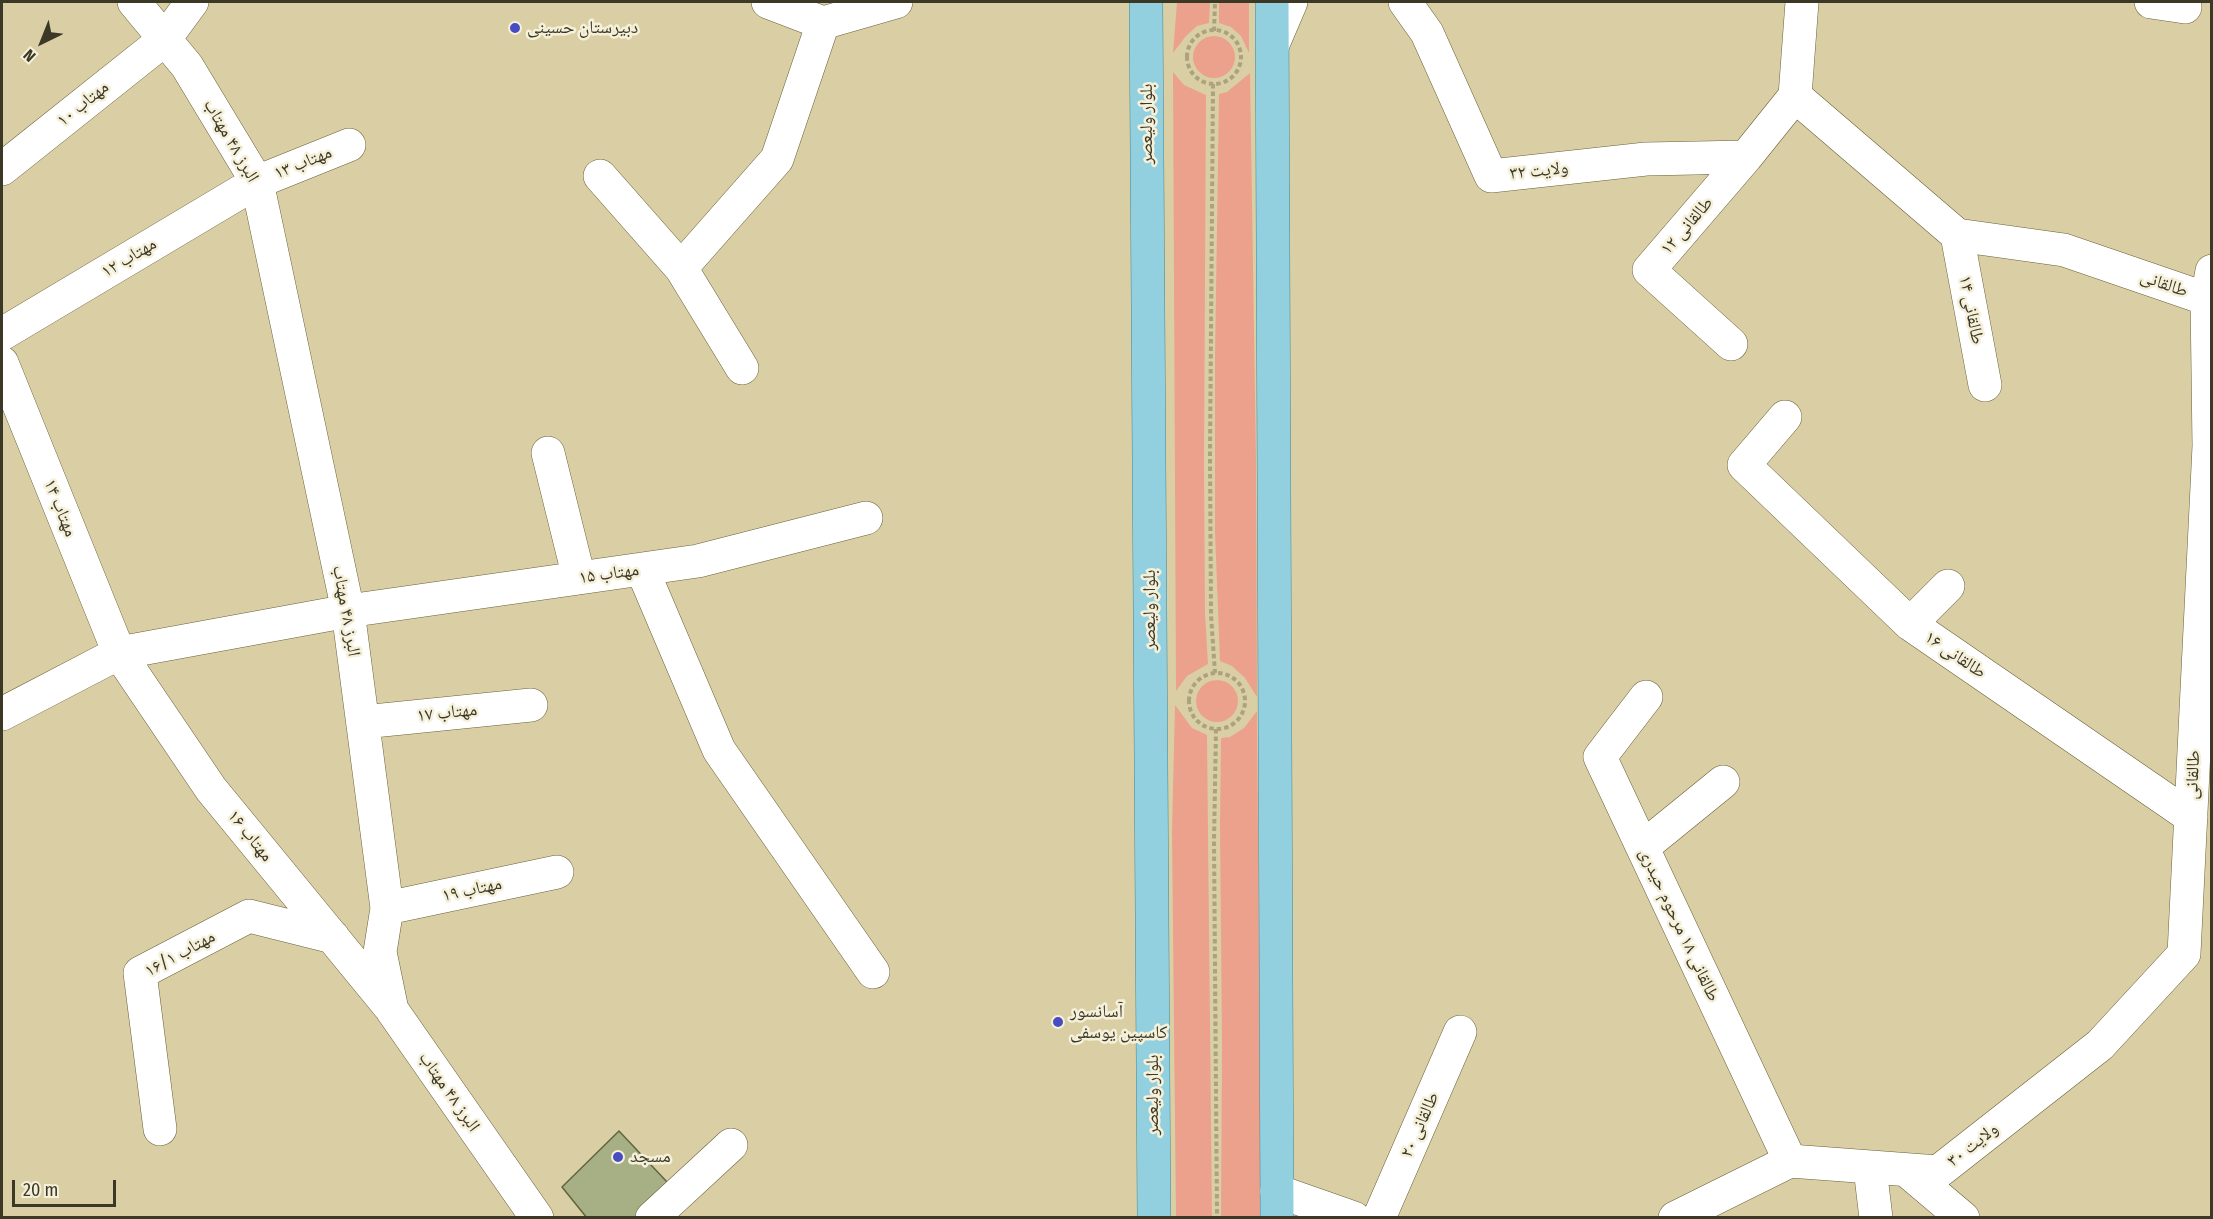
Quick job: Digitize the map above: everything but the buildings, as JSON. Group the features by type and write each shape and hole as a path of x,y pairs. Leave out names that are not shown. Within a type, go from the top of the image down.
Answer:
{"main road":[{"name":"بلوار ولیعصر","path":"1146,2 1154,1218"},
{"path":"1147,118 1165,2"},
{"path":"1272,2 1277,1204"}],"street":[{"name":"البرز ۴۸ مهتاب","path":"134,2 187,66 257,182 348,611 387,908 380,952 392,1010 537,1218"},
{"name":"مهتاب ۱۰","path":"2,169 164,39 192,2"},
{"path":"768,2 823,23 896,2"},
{"path":"1273,44 1291,2"},
{"path":"1392,2 1427,33"},
{"name":"ولایت ۳۲","path":"1405,2 1427,33 1491,176 1646,159 1746,157"},
{"path":"1802,2 1795,96 1957,235"},
{"path":"2151,2 2185,7"},
{"path":"681,268 777,159 823,23"},
{"name":"طالقانی ۱۲","path":"1731,345 1649,270 1795,96"},
{"name":"مهتاب ۱۳","path":"257,182 350,145"},
{"path":"600,176 681,268 742,368"},
{"name":"مهتاب ۱۲","path":"2,334 257,182"},
{"name":"طالقانی","path":"1957,235 2064,250 2209,285 2210,420 2205,636 2191,817 2198,958"},
{"name":"طالقانی ۱۴","path":"1957,235 1986,385"},
{"name":"مهتاب ۱۴","path":"2,363 119,653"},
{"name":"طالقانی ۱۶","path":"1785,417 1744,465 1910,624 2191,817"},
{"path":"548,453 579,578"},
{"name":"مهتاب ۱۵","path":"348,611 698,561 866,518"},
{"path":"642,569 719,750 873,972"},
{"path":"1910,624 1948,586"},
{"path":"2,714 119,653 348,611"},
{"name":"مهتاب ۱۶","path":"119,653 211,789 392,1010"},
{"name":"طالقانی ۱۸ مرحوم حیدری","path":"1646,697 1600,757 1790,1161"},
{"name":"مهتاب ۱۷","path":"363,722 531,705"},
{"path":"1643,847 1723,782"},
{"name":"مهتاب ۱۹","path":"387,908 557,872"},
{"name":"مهتاب ۱۶/۱","path":"160,1129 140,973 249,916 333,937"},
{"name":"ولایت ۳۰","path":"1790,1161 1938,1173 2100,1045 2198,958"},
{"name":"طالقانی ۲۰","path":"1379,1218 1460,1032"},
{"path":"652,1218 731,1145"},
{"path":"1675,1218 1790,1161"},
{"path":"1870,1168 1876,1218"},
{"path":"1906,1170 1963,1218"},
{"path":"1277,1204 1354,1218"}],"path":[{"path":"1214,30 1215,2"},
{"path":"1214,30 1224,32 1232,38 1238,45 1240,59 1234,76 1226,81 1213,84 1196,77 1190,70 1187,57 1193,40 1200,34 1214,30"},
{"path":"1213,84 1210,454 1211,615 1215,672"},
{"path":"1215,672 1231,676 1239,682 1246,701 1243,715 1236,723 1216,729 1202,725 1195,719 1188,700 1199,678 1215,672"},
{"path":"1216,729 1214,842 1217,1218"}],"shaded area":[{"path":"1177,2 1210,2 1209,23 1197,26 1173,53"},
{"path":"1219,2 1249,2 1249,53 1241,36 1231,27 1219,23"},
{"path":"1214,36 1229,42 1235,57 1229,72 1214,78 1199,72 1193,57 1199,42"},
{"path":"1173,72 1184,85 1206,95 1204,463 1205,614 1208,664 1187,676 1176,691"},
{"path":"1250,73 1257,697 1245,678 1232,666 1220,661 1215,533 1219,94 1227,92"},
{"path":"1217,680 1225,681 1232,686 1237,693 1237,709 1232,716 1225,721 1217,722 1209,721 1202,716 1197,709 1196,701 1197,693 1202,686 1209,681"},
{"path":"1175,705 1192,728 1207,735 1212,1217 1176,1217 1172,833"},
{"path":"1257,711 1261,1217 1221,1218 1221,738 1230,737 1244,728"}],"place":[{"name":"دبیرستان حسینی","path":"515,28"},
{"name":"آسانسور کاسپین یوسفی","path":"1058,1022"},
{"name":"مسجد","path":"618,1157"}]}
